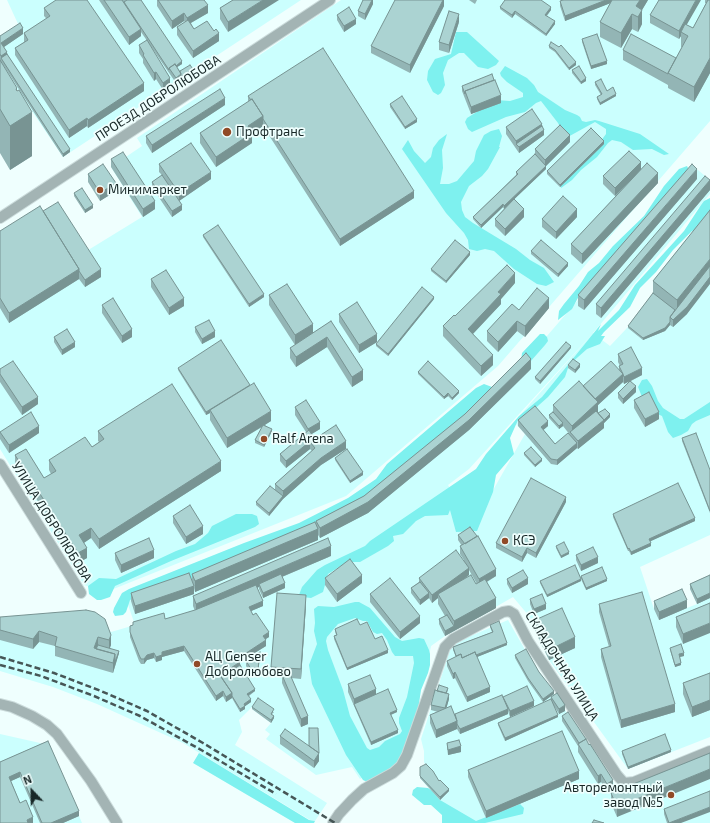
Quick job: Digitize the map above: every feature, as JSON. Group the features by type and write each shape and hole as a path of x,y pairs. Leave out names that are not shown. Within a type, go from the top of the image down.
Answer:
{"street":[{"name":"ПРОЕЗД ДОБРОЛЮБОВА","path":"0,218 330,0"},
{"name":"УЛИЦА ДОБРОЛЮБОВА","path":"0,464 81,593"},
{"name":"СКЛАДОЧНАЯ УЛИЦА","path":"332,823 364,789 393,773 401,766 407,755 445,647 453,639 503,612 509,611 514,614 528,642 617,775 624,783 634,782 710,751"},
{"path":"0,704 12,707 32,716 57,734 91,781 117,823"}],"shaded area":[{"path":"7,0 301,0 63,157 0,64 0,39 19,26"},
{"path":"341,0 710,0 710,121 498,366 346,496 106,592 84,585 0,449 0,241 85,252 142,217 111,167 142,146 137,138"},
{"path":"456,32 467,32 499,61 496,65 488,69 478,67 464,53 459,53 448,60 443,73 445,85 441,93 438,95 433,92 427,80 428,71 435,59 451,54"},
{"path":"505,66 527,78 538,92 565,110 577,115 582,121 586,122 595,120 640,134 669,154 664,155 652,149 633,150 621,142 612,140 597,157 561,188 560,184 598,145 606,134 606,129 595,122 566,138 558,123 541,101 525,112 506,117 472,132 468,129 465,122 467,118 496,100 510,101 523,97 523,93 501,76 500,73"},
{"path":"499,129 502,136 500,147 488,169 482,176 469,186 461,202 462,210 465,217 473,223 544,268 554,282 546,286 537,284 514,269 494,251 485,249 477,251 469,249 468,240 464,233 446,213 402,149 408,140 414,151 425,163 431,157 433,148 439,140 447,134 442,150 443,168 440,184 449,184 457,181 474,161 476,151 484,135"},
{"path":"687,166 689,170 580,294 572,309 558,320 559,311 588,272 599,263 613,246 644,216 664,186 679,169"},
{"path":"691,169 698,170 710,180 710,194 593,333 610,346 627,328 710,225 710,535 640,567 654,609 682,597 687,608 697,604 690,589 710,580 710,737 628,769 549,660 529,616 513,597 445,636 431,646 429,665 400,753 360,779 352,767 316,775 266,739 270,734 265,730 271,723 252,709 256,703 239,720 242,732 235,745 327,803 315,821 310,820 183,743 97,704 53,687 0,671 0,623 96,615 111,632 135,625 126,599 363,503 528,358","holes":["593,333 514,422 525,434 472,527 448,485 469,469"]},
{"path":"710,198 710,220 705,227 692,231 673,250 656,272 640,288 630,307 604,332 601,336 605,336 600,344 587,349 569,365 565,377 548,397 530,413 518,420 510,438 514,454 496,475 493,492 477,531 456,532 450,510 448,515 425,516 416,521 403,534 393,536 394,541 388,546 360,562 347,562 328,574 323,592 311,598 299,595 302,587 317,570 365,546 370,541 476,469 486,454 519,416 542,397 601,324 598,331 619,310 635,285 684,231 704,201"},
{"path":"540,334 544,334 548,341 530,362 521,361 522,353"},
{"path":"647,379 663,408 680,419 684,419 710,402 710,415 696,421 692,424 688,431 673,438 668,432 662,416 647,409 638,387 642,380"},
{"path":"484,384 492,387 493,391 366,501 304,534 189,580 134,598 130,600 126,612 123,615 115,616 113,612 114,608 122,593 129,589 244,543 299,523 348,498 376,479 387,464 476,388"},
{"path":"236,514 252,514 257,516 259,524 115,586 110,597 97,600 89,594 88,586 99,578 116,579 176,551 195,544 208,533 212,526"},
{"path":"359,602 370,608 395,637 402,641 419,638 424,639 430,654 430,665 421,690 417,717 399,761 393,767 367,782 363,780 346,755 312,684 309,665 317,644 314,631 314,609 318,606 334,607","holes":["355,618 367,621 373,632 377,634 382,633 395,656 413,656 414,663 407,697 399,718 402,731 400,734 385,741 379,747 370,750 367,748 350,716 343,690 326,641 327,637 338,624"]},
{"path":"508,620 539,674 557,698 624,798 710,763 710,823 467,823 440,800 420,778 420,769 426,767 421,739 452,644"},
{"path":"0,734 49,745 82,823 0,823"},
{"path":"199,753 309,820 315,821 314,823 295,823 193,763"},
{"path":"417,787 428,788 440,800 476,821 520,804 524,808 523,814 485,823 442,823 442,815 431,805 424,805 412,795 413,790"}],"building":[{"path":"56,0 87,0 144,83 88,120 87,118 69,130 15,48 28,40 24,33 50,16 44,8"},
{"path":"104,0 122,0 141,29 129,37"},
{"path":"127,0 141,0 182,61 176,66 175,64 169,68 169,70 124,2"},
{"path":"158,0 204,0 208,5 187,18 184,13 172,21"},
{"path":"233,0 263,0 228,22 220,8"},
{"path":"363,0 372,0 365,14 358,11"},
{"path":"395,0 443,0 410,65 371,46"},
{"path":"505,0 541,0 551,7 545,15 555,21 546,34 515,11 512,15 500,7"},
{"path":"606,0 565,16 560,1"},
{"path":"612,0 640,0 636,6 642,10 638,17 632,14 621,33 600,22"},
{"path":"659,0 696,0 679,31 650,15"},
{"path":"708,0 710,0 710,58 694,87 668,73 688,36 681,32 685,24 693,28"},
{"path":"349,7 356,19 344,26 337,15"},
{"path":"449,11 459,14 449,45 439,42"},
{"path":"188,20 194,29 207,21 214,31 216,29 219,33 193,51 177,27"},
{"path":"20,23 23,28 1,43 7,52 1,56 0,36"},
{"path":"597,34 607,61 591,66 582,39"},
{"path":"631,34 676,58 668,74 623,50"},
{"path":"147,40 170,78 163,83 156,72 154,73 139,45"},
{"path":"551,42 559,47 561,45 576,62 569,68 555,50 549,46"},
{"path":"323,48 414,191 340,239 263,119 263,116 252,99 251,100 248,96"},
{"path":"7,54 70,149 63,154 1,58"},
{"path":"0,60 17,88 17,91 19,90 32,112 10,126 0,109"},
{"path":"175,64 181,74 176,78 169,68"},
{"path":"190,65 193,69 181,77 180,71"},
{"path":"579,66 586,78 581,82 572,70"},
{"path":"492,74 494,80 465,91 465,94 462,86"},
{"path":"601,79 607,91 613,87 616,94 600,103 597,97 602,94 595,82"},
{"path":"495,80 501,95 471,107 465,91"},
{"path":"220,89 225,98 152,145 146,136"},
{"path":"402,96 417,119 405,127 390,104"},
{"path":"252,99 263,116 248,126 252,133 216,157 200,133"},
{"path":"532,109 542,124 516,141 506,127"},
{"path":"560,125 570,135 545,160 535,149"},
{"path":"542,126 544,130 519,147 516,144"},
{"path":"591,128 604,141 560,185 547,171"},
{"path":"191,143 211,172 179,193 159,164"},
{"path":"629,151 641,162 615,188 603,176"},
{"path":"123,152 155,201 143,209 111,159"},
{"path":"535,154 546,166 504,206 503,204 481,225 473,217 518,174 516,172"},
{"path":"647,163 658,173 582,254 571,244"},
{"path":"103,164 116,183 100,193 88,174"},
{"path":"692,164 697,169 584,300 578,295"},
{"path":"162,175 182,205 172,211 152,182"},
{"path":"705,176 710,180 601,308 596,304"},
{"path":"82,188 93,205 85,210 74,193"},
{"path":"563,196 577,209 556,232 542,219"},
{"path":"514,199 524,209 505,229 495,219"},
{"path":"58,202 101,269 85,280 43,211"},
{"path":"40,206 79,269 9,313 0,298 0,231"},
{"path":"710,210 710,259 677,300 653,281"},
{"path":"218,225 264,294 249,304 203,235"},
{"path":"455,240 470,252 446,281 431,269"},
{"path":"541,240 568,263 558,274 531,251"},
{"path":"507,265 515,273 498,292 501,294 468,329 493,355 481,366 443,326"},
{"path":"710,266 710,277 687,307 673,320 670,317"},
{"path":"166,270 184,298 169,308 151,279"},
{"path":"287,284 313,324 295,335 269,295"},
{"path":"422,287 434,297 388,354 376,344"},
{"path":"537,288 549,298 525,326 517,321 498,342 487,331 512,304 519,310"},
{"path":"653,293 675,310 670,317 670,322 665,328 643,338 628,326"},
{"path":"113,298 132,329 122,336 102,305"},
{"path":"357,302 377,334 359,345 339,314"},
{"path":"209,320 215,331 202,339 195,327"},
{"path":"331,321 363,370 352,377 327,337 296,357 290,348"},
{"path":"67,329 75,342 62,350 54,337"},
{"path":"221,340 250,385 206,412 178,368"},
{"path":"566,342 571,346 540,381 535,377"},
{"path":"631,347 642,368 624,377 619,366 623,364 618,354"},
{"path":"526,353 531,359 469,420 368,502 320,528 316,521 364,496 465,414"},
{"path":"573,359 580,364 575,370 568,365"},
{"path":"13,361 38,397 22,407 0,374 0,369"},
{"path":"428,361 459,391 452,398 448,393 444,397 418,372"},
{"path":"611,361 623,374 595,399 583,386"},
{"path":"579,381 598,402 572,426 553,405"},
{"path":"630,381 636,386 623,399 618,393"},
{"path":"254,383 271,411 227,438 210,410"},
{"path":"172,384 221,461 99,539 91,528 79,535 87,548 78,553 15,455 26,449 44,478 56,471 49,460 85,437 92,447 104,439 98,431"},
{"path":"649,392 659,412 645,419 634,400"},
{"path":"306,400 320,422 308,429 295,407"},
{"path":"535,406 548,421 541,427 555,444 568,433 577,443 557,460 551,459 518,420"},
{"path":"605,409 610,414 604,420 598,413"},
{"path":"596,411 604,420 578,441 570,432"},
{"path":"31,412 39,426 9,445 0,432"},
{"path":"553,412 563,423 559,426 549,415"},
{"path":"263,425 272,429 264,445 255,440"},
{"path":"336,425 346,441 321,458 283,491 275,484 315,448 310,442"},
{"path":"309,430 314,438 286,461 280,454"},
{"path":"696,433 710,470 710,511 682,438"},
{"path":"531,447 542,459 535,465 524,453"},
{"path":"347,449 363,472 350,481 335,458"},
{"path":"531,478 566,497 536,553 527,548 522,557 496,543"},
{"path":"678,483 695,518 649,539 651,543 631,552 629,548 628,549 613,514"},
{"path":"270,486 283,496 269,513 256,502"},
{"path":"190,505 203,526 186,537 173,516"},
{"path":"315,522 318,529 195,581 192,574"},
{"path":"470,527 477,536 465,544 458,535"},
{"path":"478,536 496,569 479,579 460,546"},
{"path":"149,538 154,550 121,565 115,553"},
{"path":"328,538 331,546 196,604 193,596"},
{"path":"564,542 569,552 561,556 556,546"},
{"path":"593,547 598,557 581,565 576,555"},
{"path":"456,550 469,568 432,595 419,578"},
{"path":"350,559 362,575 337,594 325,578"},
{"path":"575,565 581,579 547,595 540,581"},
{"path":"602,567 607,579 586,588 581,576"},
{"path":"523,570 528,578 512,588 507,579"},
{"path":"189,573 194,586 135,606 131,593"},
{"path":"281,574 285,583 263,593 259,584"},
{"path":"471,575 476,584 485,579 496,598 454,621 438,594"},
{"path":"710,575 710,593 697,599 690,584"},
{"path":"390,578 420,616 400,632 370,594"},
{"path":"420,582 429,593 420,600 411,588"},
{"path":"256,585 263,601 249,607 253,615 256,613 269,632 263,636 266,640 237,659 240,662 220,675 232,693 226,697 223,691 216,696 184,646 162,652 162,655 156,657 154,653 147,655 144,659 141,659 130,632 130,626 133,625 133,622 164,613 165,619 195,610"},
{"path":"682,589 687,600 659,612 654,601"},
{"path":"642,592 675,704 621,720 601,649 611,646 599,604"},
{"path":"277,593 306,595 301,669 271,667"},
{"path":"542,594 546,604 534,609 530,599"},
{"path":"710,603 710,623 683,634 676,617"},
{"path":"562,608 575,637 549,650 535,620"},
{"path":"86,610 95,612 105,619 111,635 109,640 98,637 94,648 115,654 113,663 55,646 57,637 39,631 33,639 0,630 0,617"},
{"path":"447,615 454,626 445,631 439,619"},
{"path":"357,619 360,625 367,622 375,639 382,636 388,650 347,668 334,636 337,635 335,629"},
{"path":"499,621 507,643 476,655 475,652 462,658 461,654 456,656 453,647 493,632 490,625"},
{"path":"681,644 684,653 679,654 681,663 675,665 670,648"},
{"path":"98,645 119,651 115,662 115,654 96,649"},
{"path":"526,649 539,672 554,691 543,699 528,678 515,655"},
{"path":"260,652 258,669 253,672 246,661"},
{"path":"475,652 490,687 467,697 455,672 453,674 447,661 461,654 462,658"},
{"path":"240,665 255,689 247,694 251,699 240,709 232,696 232,693 221,677"},
{"path":"289,672 308,716 301,719 282,675"},
{"path":"710,673 710,700 692,707 683,683"},
{"path":"370,675 376,689 354,699 348,684"},
{"path":"439,685 448,688 446,693 437,691"},
{"path":"527,686 534,701 510,711 503,697"},
{"path":"388,689 397,710 390,713 398,730 371,742 354,704"},
{"path":"435,690 449,694 445,708 431,705"},
{"path":"557,693 565,705 559,709 551,697"},
{"path":"502,695 508,709 460,729 457,724 455,714"},
{"path":"258,698 274,709 271,714 274,716 271,720 252,707"},
{"path":"551,699 558,715 505,738 498,723"},
{"path":"451,706 457,721 436,730 430,715"},
{"path":"568,712 586,739 579,743 562,716"},
{"path":"309,728 318,728 319,753 309,746"},
{"path":"285,729 319,753 314,761 280,736"},
{"path":"562,731 579,771 486,811 468,770"},
{"path":"665,734 671,750 628,767 622,751"},
{"path":"586,739 613,780 607,784 601,774 598,776 578,744"},
{"path":"459,740 461,746 448,750 447,743"},
{"path":"48,741 79,811 51,823 42,823 20,772 9,777 20,803 26,800 33,817 27,820 28,823 0,823 0,762"},
{"path":"710,753 710,769 617,807 611,793"},
{"path":"426,764 433,771 439,781 440,780 449,789 440,797 420,776 420,767"},
{"path":"710,791 710,807 669,823 664,809"},
{"path":"594,820 604,823 592,823"}],"railway":[{"path":"0,657 54,673 147,711 335,823"},
{"path":"0,665 41,676 94,696 140,716 276,794"}],"place":[{"name":"Профтранс","path":"227,132"},
{"name":"Минимаркет","path":"100,190"},
{"name":"Ralf Arena","path":"264,439"},
{"name":"КСЭ","path":"505,541"},
{"name":"АЦ Genser Добролюбово","path":"197,664"},
{"name":"Авторемонтный завод №5","path":"671,795"}]}
